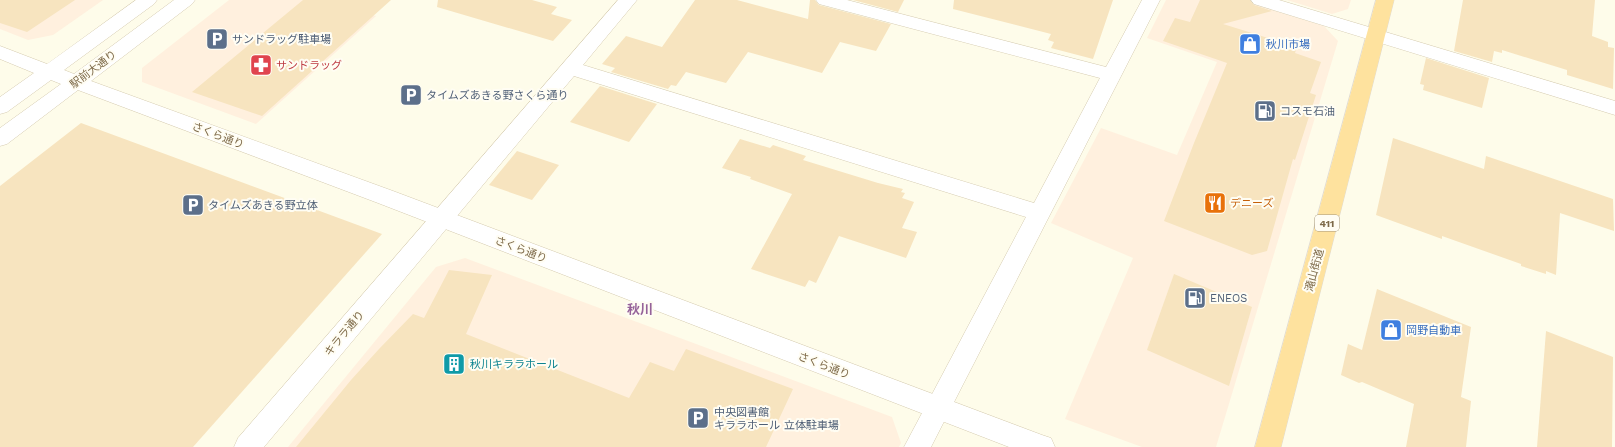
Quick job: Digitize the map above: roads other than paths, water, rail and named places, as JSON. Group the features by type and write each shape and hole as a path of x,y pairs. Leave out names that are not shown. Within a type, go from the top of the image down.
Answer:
{"highway":[{"name":"滝山街道","path":"1268,447 1385,0"}],"street":[{"path":"0,107 148,0"},
{"name":"駅前大通り","path":"0,139 186,0"},
{"name":"キララ通り","path":"247,447 628,0"},
{"path":"825,0 1112,75"},
{"path":"917,447 1151,0"},
{"path":"1260,0 1615,108"},
{"name":"さくら通り","path":"0,52 49,72 441,218 1042,447"},
{"path":"570,68 1040,213"}],"place":[{"name":"サンドラッグ駐車場","path":"217,39"},
{"name":"秋川市場","path":"1250,44"},
{"name":"サンドラッグ","path":"261,65"},
{"name":"タイムズあきる野さくら通り","path":"411,95"},
{"name":"コスモ石油","path":"1265,111"},
{"name":"デニーズ","path":"1215,203"},
{"name":"タイムズあきる野立体","path":"193,205"},
{"name":"ENEOS","path":"1195,298"},
{"name":"岡野自動車","path":"1391,330"},
{"name":"秋川キララホール","path":"454,364"},
{"name":"中央図書館 キララホール 立体駐車場","path":"698,418"}],"district":[{"name":"秋川","path":"640,309"}]}
